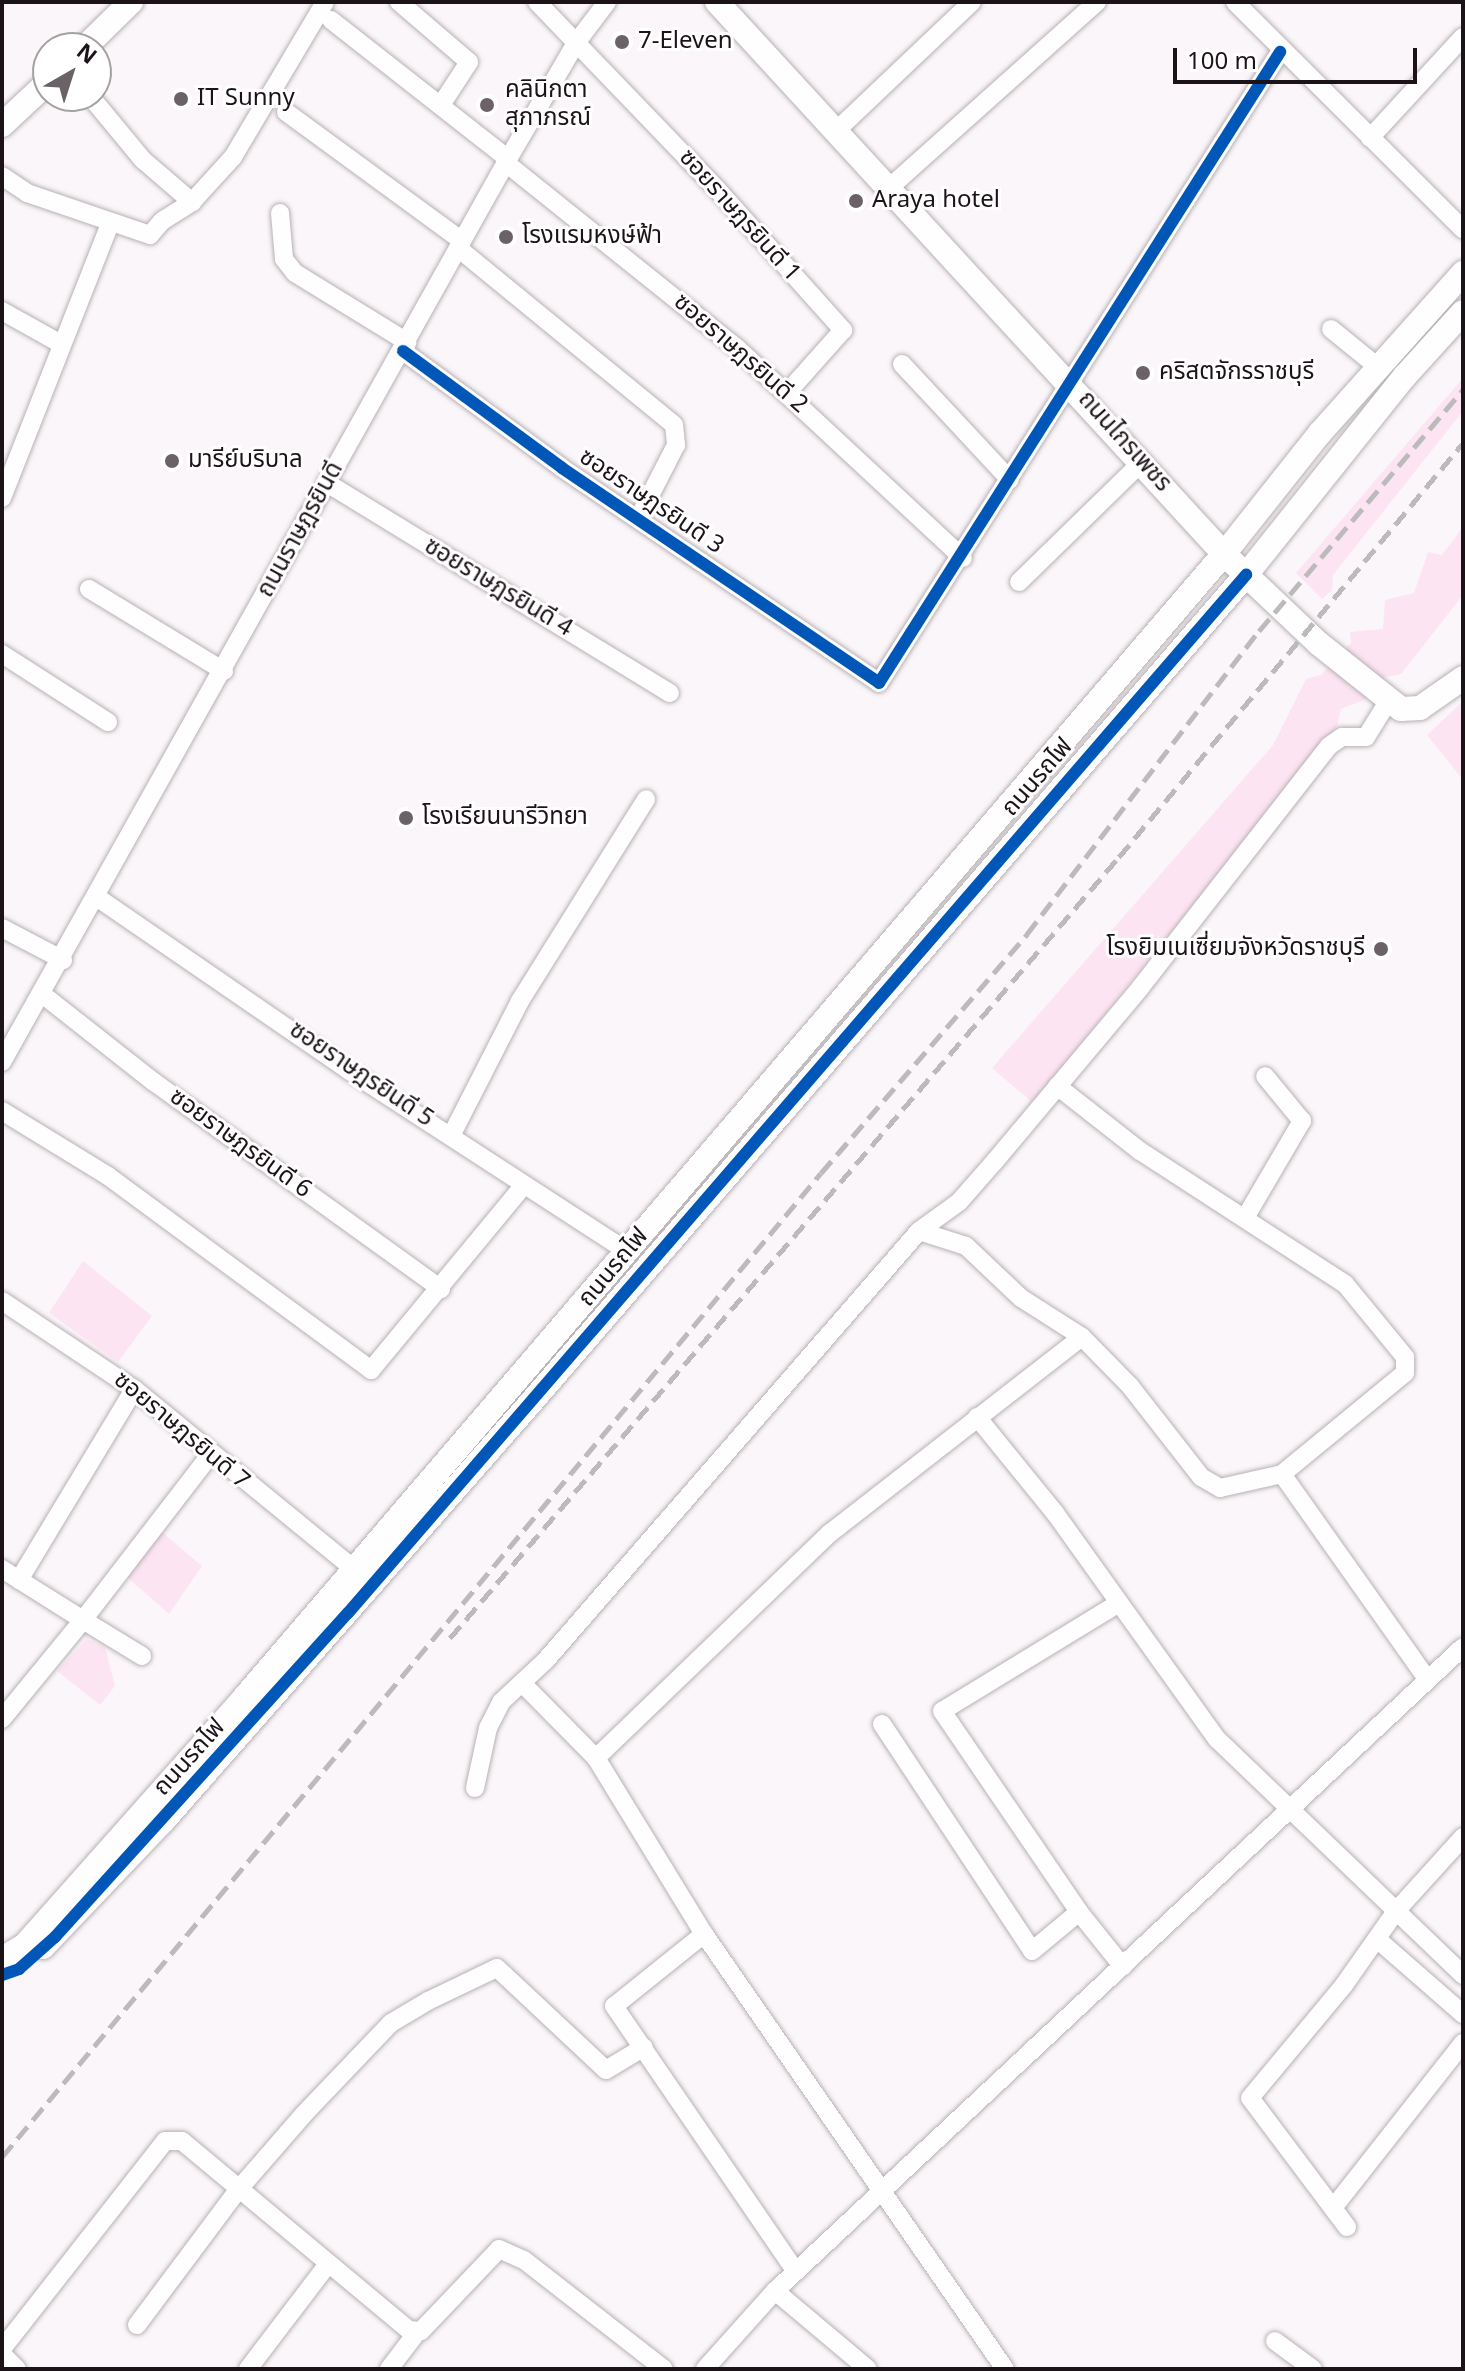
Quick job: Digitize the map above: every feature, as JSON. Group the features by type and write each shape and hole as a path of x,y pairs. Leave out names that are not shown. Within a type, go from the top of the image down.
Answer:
{"street":[{"path":"100,32 131,2"},
{"path":"399,2 469,62 441,105"},
{"path":"537,2 576,43"},
{"name":"ถนนราษฎรยินดี","path":"2,1062 98,898 507,161 576,43 607,2"},
{"name":"ถนนไกรเพชร","path":"717,2 1143,461 1224,554 1328,651 1386,697"},
{"path":"836,131 972,2"},
{"path":"889,188 1097,2"},
{"path":"1235,2 1280,52 1463,229"},
{"path":"2,176 27,193 110,224 150,235 162,221 192,202 233,157 328,11"},
{"name":"ซอยราษฎรยินดี 2","path":"328,11 787,393 963,558"},
{"path":"1370,138 1463,37"},
{"name":"ซอยราษฎรยินดี 1","path":"576,43 716,188 843,330 787,393"},
{"path":"963,558 1280,52"},
{"path":"2,125 32,97"},
{"path":"103,112 143,160 192,202"},
{"path":"286,112 460,245 674,425 676,445 638,519"},
{"name":"ซอยราษฎรยินดี 3","path":"280,213 284,259 295,273 405,346 638,519 879,683 963,558"},
{"path":"2,498 110,224"},
{"name":"ถนนรถไฟ","path":"2,1959 25,1945 354,1569 1463,273"},
{"path":"2,311 61,344"},
{"name":"ถนนรถไฟ","path":"2,1975 19,1969 55,1937 164,1820 527,1407 1246,575 1405,376 1463,312"},
{"path":"1331,329 1379,368"},
{"path":"902,364 1010,480"},
{"path":"2,443 20,451"},
{"path":"1019,582 1143,461"},
{"name":"ซอยราษฎรยินดี 4","path":"327,483 670,693"},
{"path":"89,589 224,671"},
{"path":"2,654 108,722"},
{"path":"475,1788 492,1717 919,1231 959,1202 1057,1086 1329,746 1342,737 1366,737 1386,697 1401,709 1420,708 1463,678"},
{"path":"451,1136 520,1001 646,799"},
{"name":"ซอยราษฎรยินดี 5","path":"98,898 523,1186 625,1250"},
{"path":"2,928 63,960"},
{"name":"ซอยราษฎรยินดี 6","path":"42,994 154,1082 441,1289"},
{"path":"1245,1218 1302,1121 1265,1076"},
{"path":"919,1231 966,1246 1021,1298 1082,1337 1130,1386 1201,1477 1220,1488 1282,1474 1405,1373 1405,1357 1345,1284 1140,1151 1057,1086"},
{"path":"2,1111 108,1176 371,1370 523,1186"},
{"name":"ซอยราษฎรยินดี 7","path":"2,1301 134,1389 210,1455 354,1569"},
{"path":"596,1758 830,1533 1082,1337"},
{"path":"19,1580 134,1389"},
{"path":"507,1390 527,1407"},
{"path":"977,1417 1119,1603 1217,1739 1463,1975"},
{"path":"2,1719 210,1455"},
{"path":"1282,1474 1428,1680"},
{"path":"2,1569 142,1656"},
{"path":"1119,1603 942,1711 1079,1912 1123,1967"},
{"path":"705,2369 775,2291 1463,1647"},
{"path":"522,1683 596,1758 704,1934 879,2194 1005,2369"},
{"path":"882,1724 1032,1951 1079,1912"},
{"path":"1347,2227 1250,2098 1396,1911 1463,1837"},
{"path":"704,1934 614,2006 796,2272"},
{"path":"1377,1939 1463,2014"},
{"path":"137,2325 238,2190 391,2023 497,1968 606,2070 644,2047"},
{"path":"1333,2208 1463,2043"},
{"path":"17,2369 2,2352 165,2141 182,2141 409,2330 418,2331"},
{"path":"389,2369 418,2331 499,2249 524,2260 664,2369"},
{"path":"248,2369 328,2264"},
{"path":"775,2291 868,2369"},
{"path":"1275,2341 1313,2369"}],"shaded area":[{"path":"1463,378 1463,411 1333,575 1332,590 1322,599 1296,573"},
{"path":"1463,527 1463,595 1401,674 1385,677 1364,700 1341,709 1337,726 1033,1103 992,1068 1273,745 1306,679 1321,675 1351,643 1350,632 1383,629 1385,600 1414,593 1428,552 1442,555"},
{"path":"1463,701 1463,780 1427,735"},
{"path":"83,1261 152,1316 118,1362 49,1313"},
{"path":"162,1532 202,1566 169,1614 127,1577"},
{"path":"87,1639 105,1647 115,1686 100,1705 57,1671"}],"railway":[{"path":"2,2157 821,1173 1027,934 1259,631 1463,390"},
{"path":"450,1638 1119,857 1463,443"}],"cycle path":[{"path":"403,351 562,468 879,683 1280,52"},
{"path":"2,1975 19,1969 55,1937 348,1613 1246,575"}],"place":[{"name":"7-Eleven","path":"622,42"},
{"name":"IT Sunny","path":"181,99"},
{"name":"คลินิกตา สุภาภรณ์","path":"487,105"},
{"name":"Araya hotel","path":"856,201"},
{"name":"โรงแรมหงษ์ฟ้า","path":"506,237"},
{"name":"คริสตจักรราชบุรี","path":"1143,373"},
{"name":"มารีย์บริบาล","path":"172,461"},
{"name":"โรงเรียนนารีวิทยา","path":"406,818"},
{"name":"โรงยิมเนเซี่ยมจังหวัดราชบุรี","path":"1381,949"}]}
